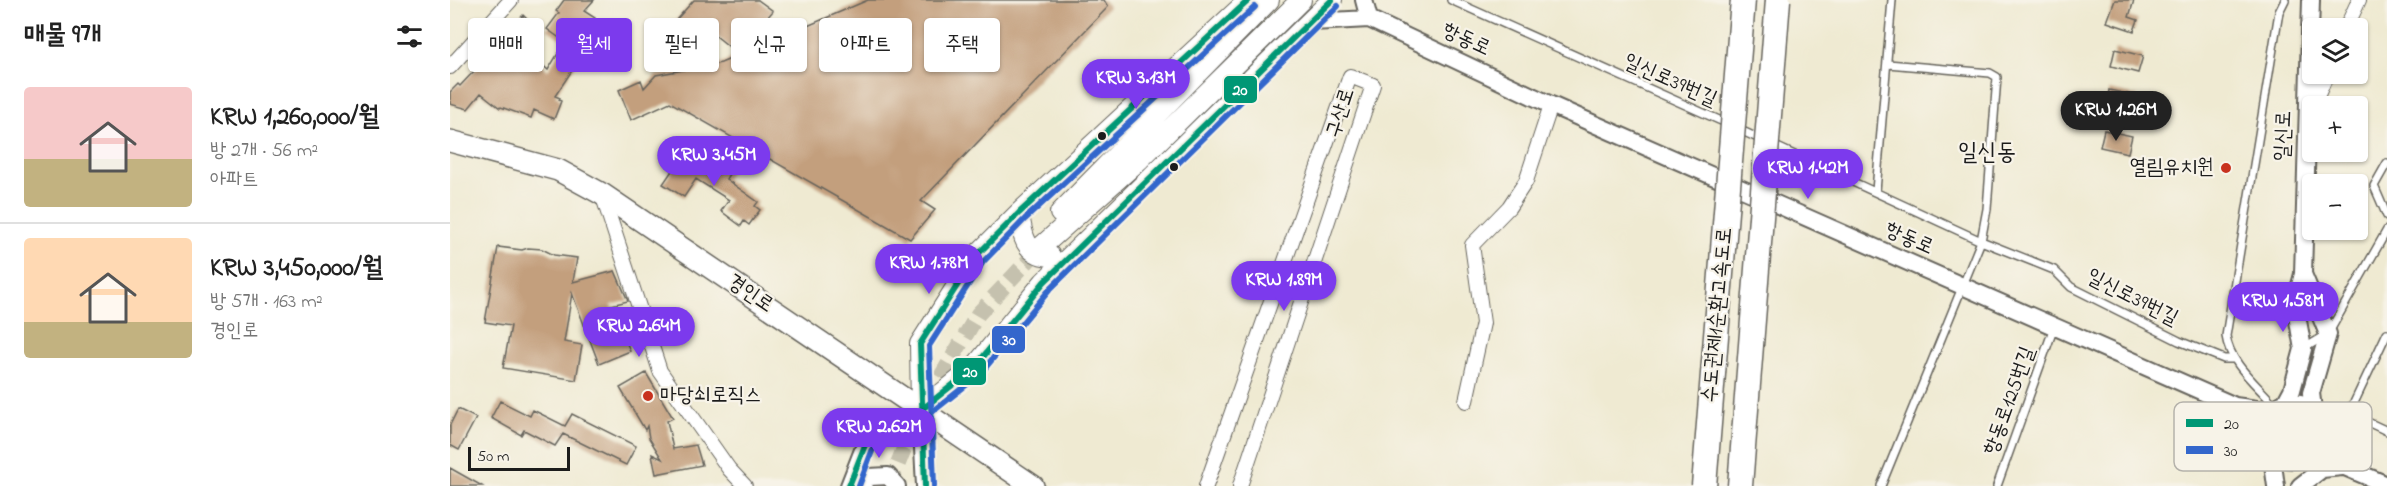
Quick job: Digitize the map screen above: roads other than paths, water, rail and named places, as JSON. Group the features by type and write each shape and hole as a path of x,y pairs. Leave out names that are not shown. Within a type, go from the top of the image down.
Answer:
{"highway":[{"name":"수도권제1순환고속도로","path":"1704,486 1743,0"},
{"name":"수도권제1순환고속도로","path":"1740,486 1778,0"}],"main road":[{"path":"921,410 920,344 976,256 1019,213 1249,0"},
{"path":"1269,0 1057,217 1041,247 1140,159 1301,0"},
{"path":"921,410 974,368 1044,282 1332,0"},
{"name":"경인로","path":"450,141 484,148 558,170 602,194 1032,486"},
{"path":"1019,213 1023,239 1040,255 1054,256 1077,250"}],"street":[{"path":"450,67 512,0"},
{"path":"1364,0 1369,19"},
{"name":"일신로","path":"2307,96 2311,0"},
{"path":"2351,18 2359,0"},
{"name":"항동로","path":"1312,22 1369,19 1551,105 2226,402"},
{"name":"구산로","path":"1206,486 1350,76 1373,85 1240,486"},
{"path":"1466,401 1483,323 1472,245 1509,207 1526,181 1551,105"},
{"name":"일신로","path":"2282,402 2292,390 2303,349 2295,304 2303,274 2305,162"},
{"path":"602,194 660,371 729,469 745,486"},
{"name":"일신로","path":"2303,274 2328,334"},
{"path":"2312,402 2311,393 2328,334"},
{"path":"849,486 867,440 921,410 925,486"},
{"path":"2273,471 2276,486"},
{"path":"2291,486 2300,471"},
{"path":"2300,486 2319,471"},
{"path":"2355,471 2387,485"},
{"path":"862,486 869,477 888,476 897,486"}],"lane":[{"name":"일신로39번길","path":"1451,0 1876,191 1981,241 2054,270 2071,287 2179,341 2224,359 2234,359"},
{"path":"1876,191 1892,0"},
{"path":"2273,402 2234,359 2228,348 2226,336 2279,12 2285,0"},
{"path":"1881,486 1981,241 1987,209 1997,77 1990,73 1888,64"},
{"path":"2387,163 2373,186 2387,216"},
{"path":"2303,349 2328,334 2387,230"},
{"name":"항동로125번길","path":"1997,486 2054,327"},
{"path":"2354,402 2387,333"},
{"path":"2372,425 2387,432"}],"tunnel":[{"path":"889,486 915,421 978,314 1041,247"}],"place":[{"name":"열림유치원","path":"2226,168"},
{"name":"마당쇠로직스","path":"648,396"}],"district":[{"name":"일신동","path":"1987,153"}]}
